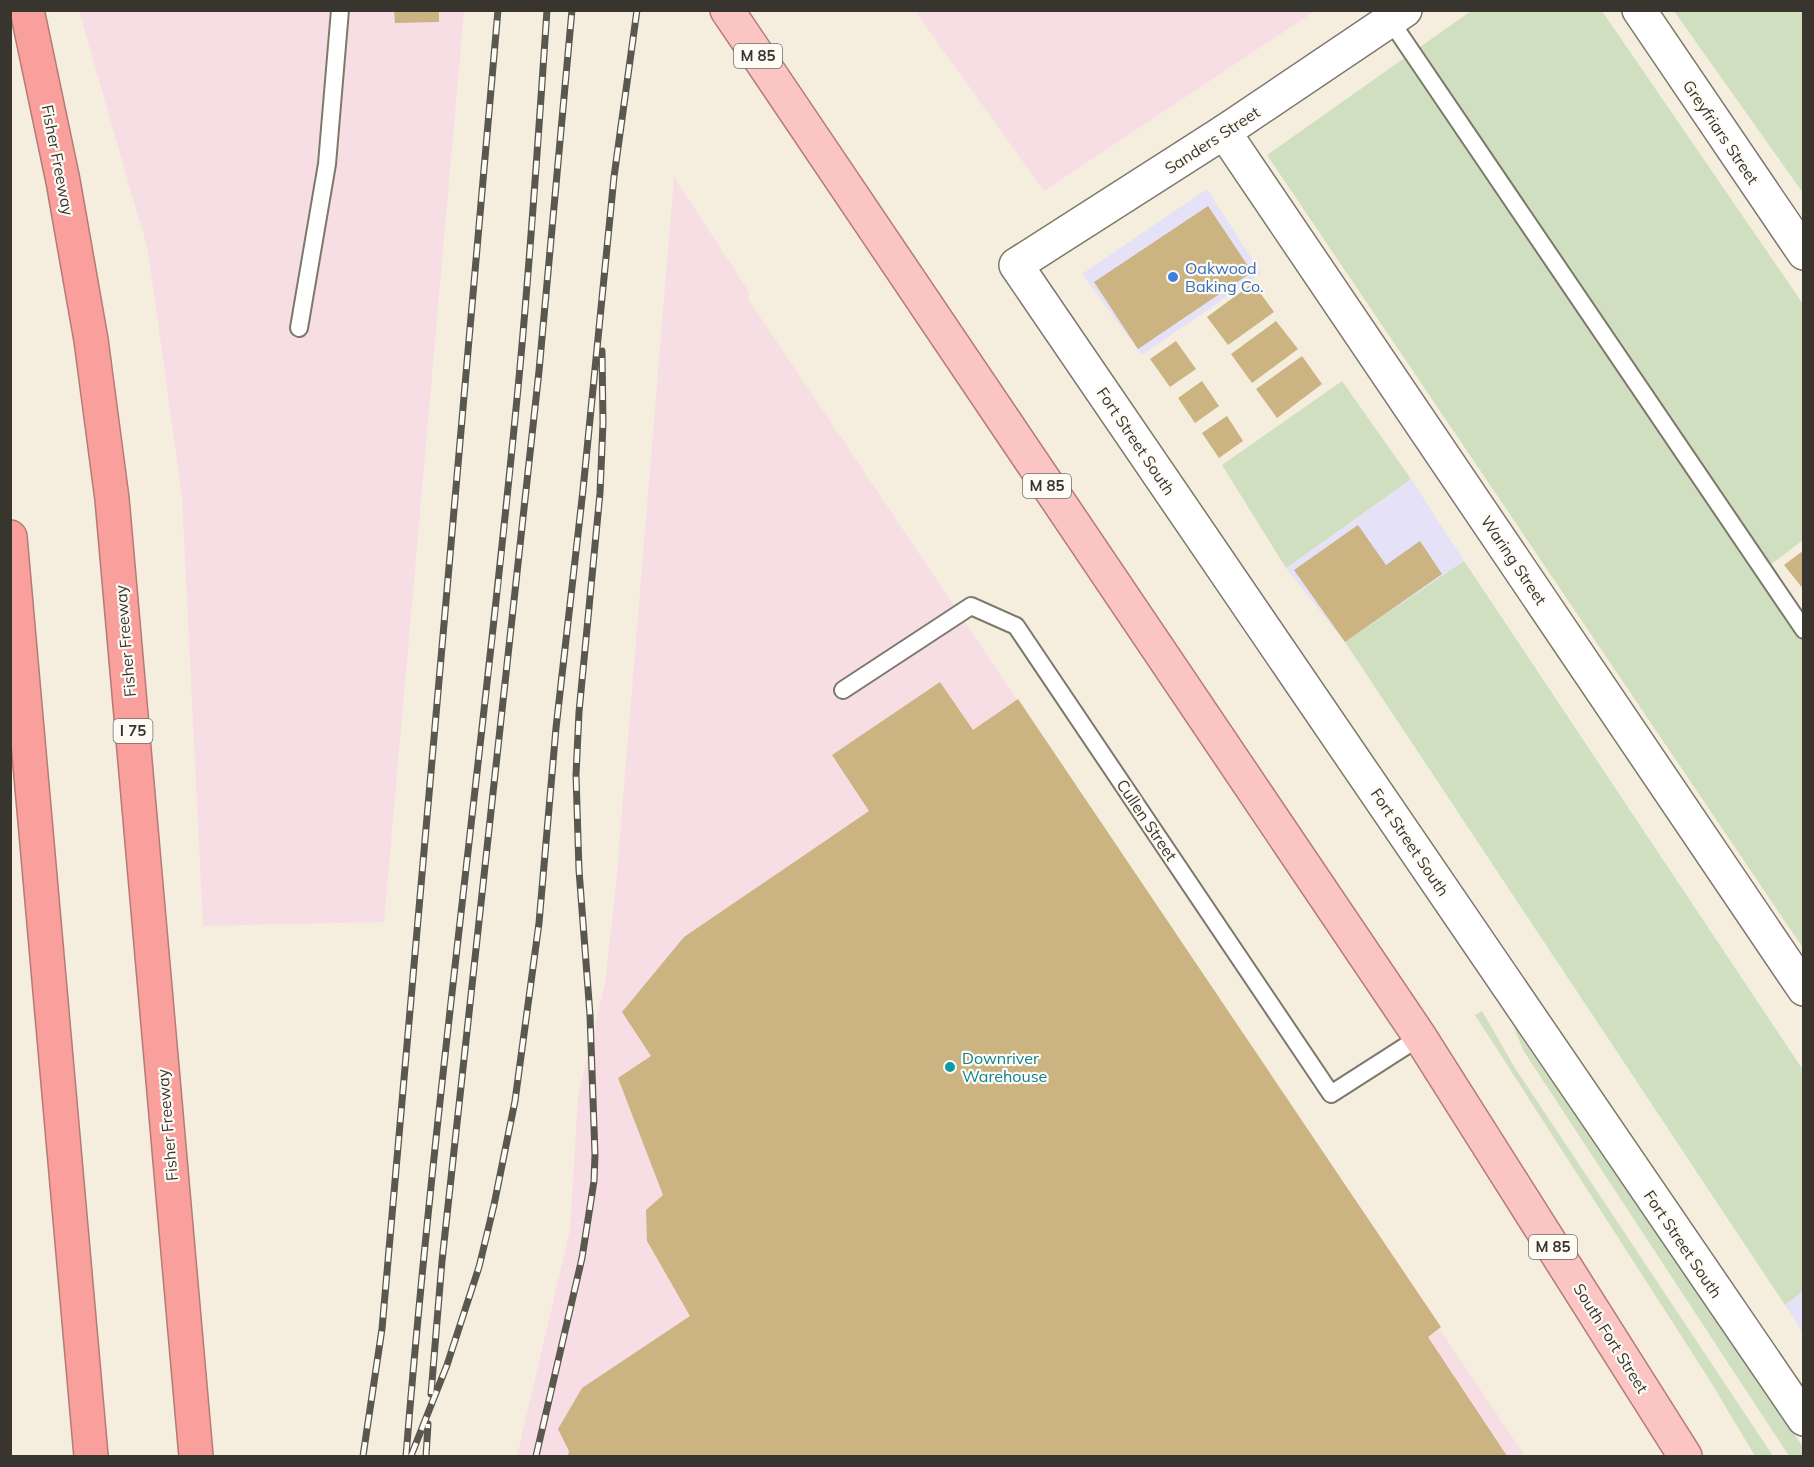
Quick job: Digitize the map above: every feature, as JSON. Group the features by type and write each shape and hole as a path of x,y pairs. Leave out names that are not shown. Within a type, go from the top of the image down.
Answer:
{"highway":[{"name":"Fisher Freeway","path":"27,10 65,192 91,339 112,500 196,1456"},
{"path":"10,537 91,1456"}],"main road":[{"name":"M 85","path":"727,10 1420,1038"},
{"name":"South Fort Street","path":"1420,1038 1685,1456"}],"street":[{"name":"Greyfriars Street","path":"1639,10 1803,253"},
{"name":"Sanders Street","path":"1016,265 1224,132 1397,15"},
{"name":"Waring Street","path":"1224,132 1803,989"},
{"name":"Fort Street South","path":"1016,265 1803,1419"}],"lane":[{"path":"298,328 327,164 340,10"},
{"path":"1397,15 1803,630"},
{"name":"Cullen Street","path":"843,690 971,606 1016,626 1331,1094 1420,1038"}],"shaded area":[{"path":"79,11 464,11 384,922 203,926 182,497 148,250"},
{"path":"915,11 1315,11 1044,191"},
{"name":"Downriver Warehouse","path":"674,177 749,292 748,299 1525,1456 517,1456 570,1230 578,1097 605,984 616,885"},
{"name":"Oakwood Baking Co.","path":"1207,189 1261,273 1142,355 1082,274"},
{"path":"1411,479 1464,561 1345,642 1286,568"},
{"path":"1803,1291 1803,1333 1785,1305"}],"green space":[{"path":"1471,11 1602,11 1803,304 1803,540 1770,565 1803,614 1803,948 1267,155"},
{"path":"1674,11 1803,11 1803,193"},
{"path":"1342,381 1411,479 1286,568 1222,465"},
{"path":"1464,561 1803,1070 1803,1291 1785,1305 1345,642"},
{"path":"1482,1011 1515,1068 1773,1456 1755,1456 1709,1379 1475,1015"},
{"path":"1510,1017 1803,1447 1803,1456 1789,1456 1523,1050"}],"building":[{"path":"394,10 439,10 439,22 395,23"},
{"name":"Oakwood Baking Co.","path":"1208,206 1252,272 1138,349 1094,282"},
{"path":"1253,283 1274,312 1228,345 1207,317"},
{"path":"1276,321 1298,349 1252,383 1231,354"},
{"path":"1176,341 1196,369 1170,387 1150,359"},
{"path":"1302,356 1322,384 1277,418 1256,389"},
{"path":"1202,381 1219,406 1195,423 1178,398"},
{"path":"1227,416 1243,441 1219,458 1202,433"},
{"path":"1358,525 1386,565 1420,541 1442,574 1345,642 1294,570"},
{"path":"1804,550 1804,590 1784,565"},
{"name":"Downriver Warehouse","path":"940,682 973,730 1018,699 1441,1327 1428,1337 1507,1456 568,1456 569,1451 558,1429 582,1388 690,1316 647,1241 646,1210 663,1195 618,1078 651,1056 622,1012 684,937 869,811 832,755"}],"railway":[{"path":"363,1456 382,1329 498,10"},
{"path":"406,1456 431,1184 507,503 531,233 547,10"},
{"path":"431,1394 442,1261 539,371 572,10"},
{"path":"411,1456 447,1365 479,1267 515,1101 539,923 556,728 583,490 614,177 637,10"},
{"path":"536,1456 582,1258 594,1181 590,1015 579,870 576,775 579,712 600,493 603,423 602,351"},
{"path":"426,1456 428,1424"}],"place":[{"name":"Oakwood Baking Co.","path":"1173,277"},
{"name":"Downriver Warehouse","path":"950,1067"}]}
